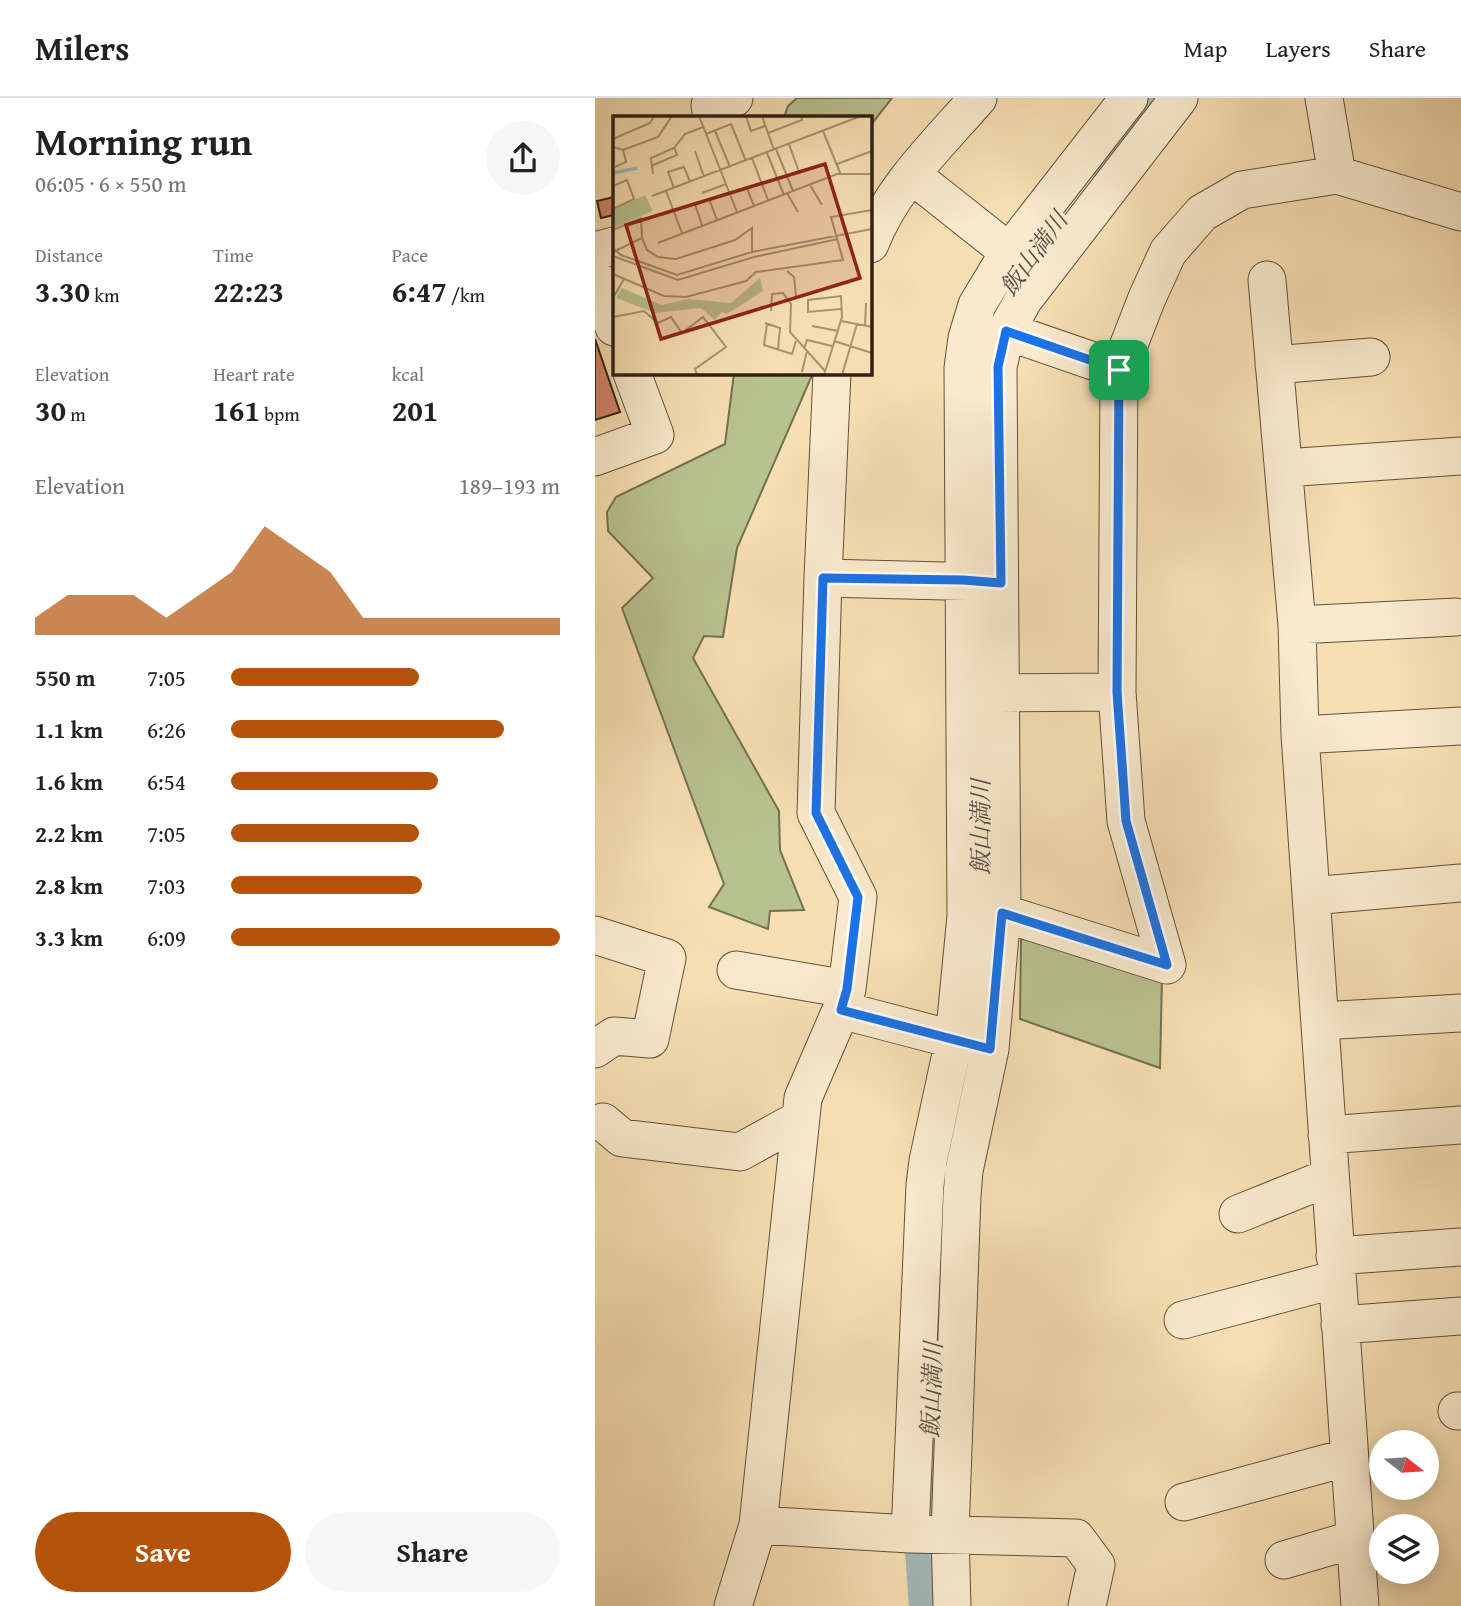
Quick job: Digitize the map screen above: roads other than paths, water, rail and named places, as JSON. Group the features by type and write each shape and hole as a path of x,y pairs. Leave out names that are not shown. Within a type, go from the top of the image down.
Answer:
{"street":[{"path":"712,116 710,105 734,98"},
{"path":"871,242 887,208 912,174 978,98"},
{"path":"971,1044 1002,913 1001,693 984,582 963,368 967,338 977,305 1009,251 1129,98"},
{"path":"952,1606 932,1534 964,1171 971,1044 966,916 998,367 1006,331 1024,299 1179,98"},
{"path":"1324,98 1337,175"},
{"path":"912,174 1009,251"},
{"path":"1002,913 1167,965 1126,821 1117,692 1119,370 1168,252 1202,213 1243,190 1337,175 1461,212"},
{"path":"595,251 613,246"},
{"path":"595,276 613,324"},
{"path":"1267,280 1297,625 1300,735 1360,1606"},
{"path":"1006,331 1119,370"},
{"path":"1274,365 1371,357"},
{"path":"595,457 655,435 632,374"},
{"path":"733,1606 758,1525 803,1098 844,1000 858,897 816,813 832,374"},
{"path":"1285,468 1461,456"},
{"path":"823,578 984,582"},
{"path":"1297,625 1457,617"},
{"path":"1001,693 1117,692"},
{"path":"1300,735 1461,726"},
{"path":"1311,896 1461,883"},
{"path":"595,935 674,959 650,1040 614,1036 595,1049"},
{"path":"736,970 844,1000 971,1044"},
{"path":"1320,1021 1461,1013"},
{"path":"603,1122 622,1138 740,1152 800,1119"},
{"path":"1327,1135 1461,1125"},
{"path":"1238,1214 1330,1177"},
{"path":"1184,1320 1336,1268 1461,1247"},
{"path":"1340,1325 1461,1316"},
{"path":"1184,1502 1349,1457"},
{"path":"758,1525 1076,1538 1096,1564 1087,1606"},
{"path":"1284,1560 1355,1539"}],"waterway":[{"name":"飯山満川","path":"1106,156 1152,98"},
{"name":"飯山満川","path":"928,1490 926,1524 932,1606"}]}
